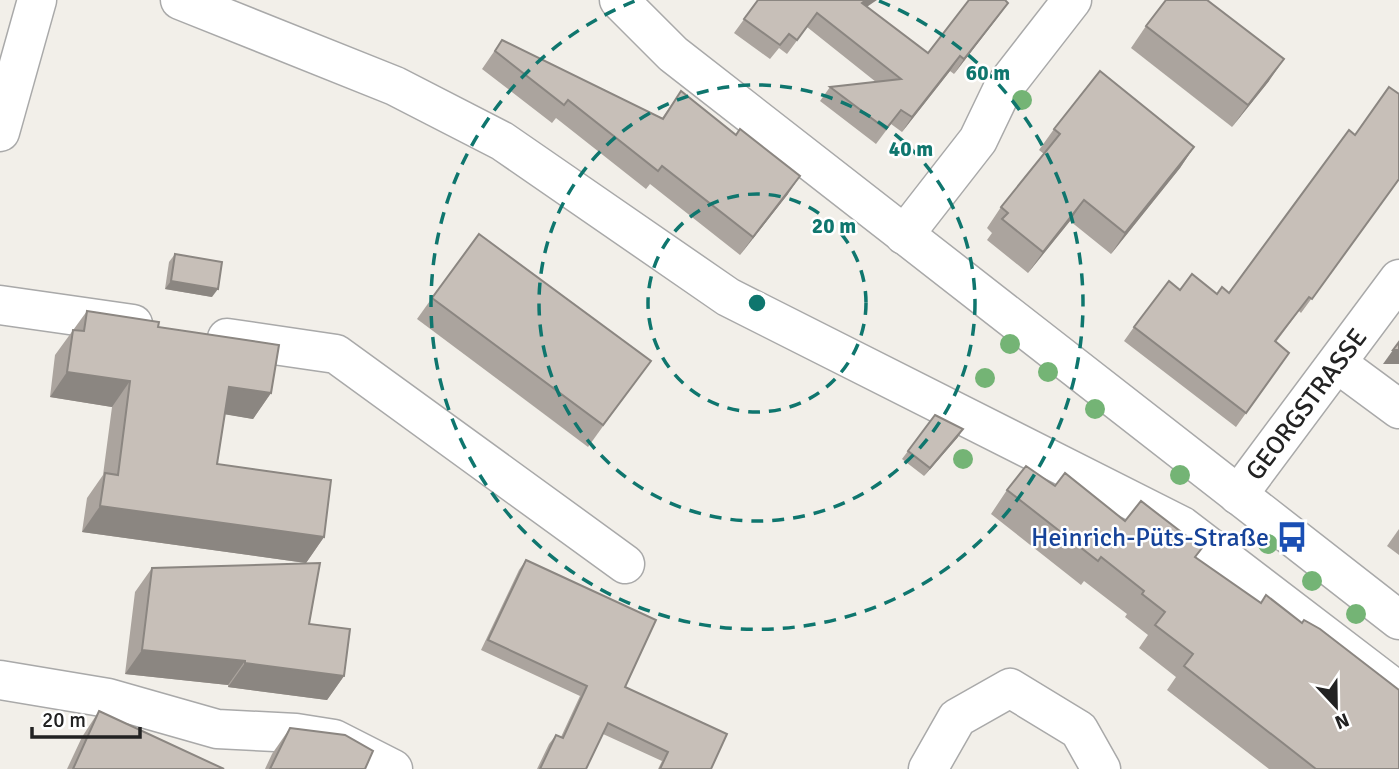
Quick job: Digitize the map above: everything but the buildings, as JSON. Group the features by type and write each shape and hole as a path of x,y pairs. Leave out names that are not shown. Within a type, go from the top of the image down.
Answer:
{"street":[{"path":"0,132 37,0"},
{"path":"180,0 395,86 502,141 728,297 1182,526 1399,692"},
{"path":"619,0 673,54 1399,620"},
{"path":"904,235 978,140 1002,90 1072,0"},
{"name":"GEORGSTRASSE","path":"1238,495 1399,279"},
{"path":"0,305 336,354 625,564"},
{"path":"1338,364 1399,409"},
{"path":"0,680 108,698 216,729 296,733 334,739 393,769"},
{"path":"928,769 957,718 1010,688 1079,730 1101,769"}],"place":[{"name":"Heinrich-Püts-Straße","path":"1292,537"}]}
